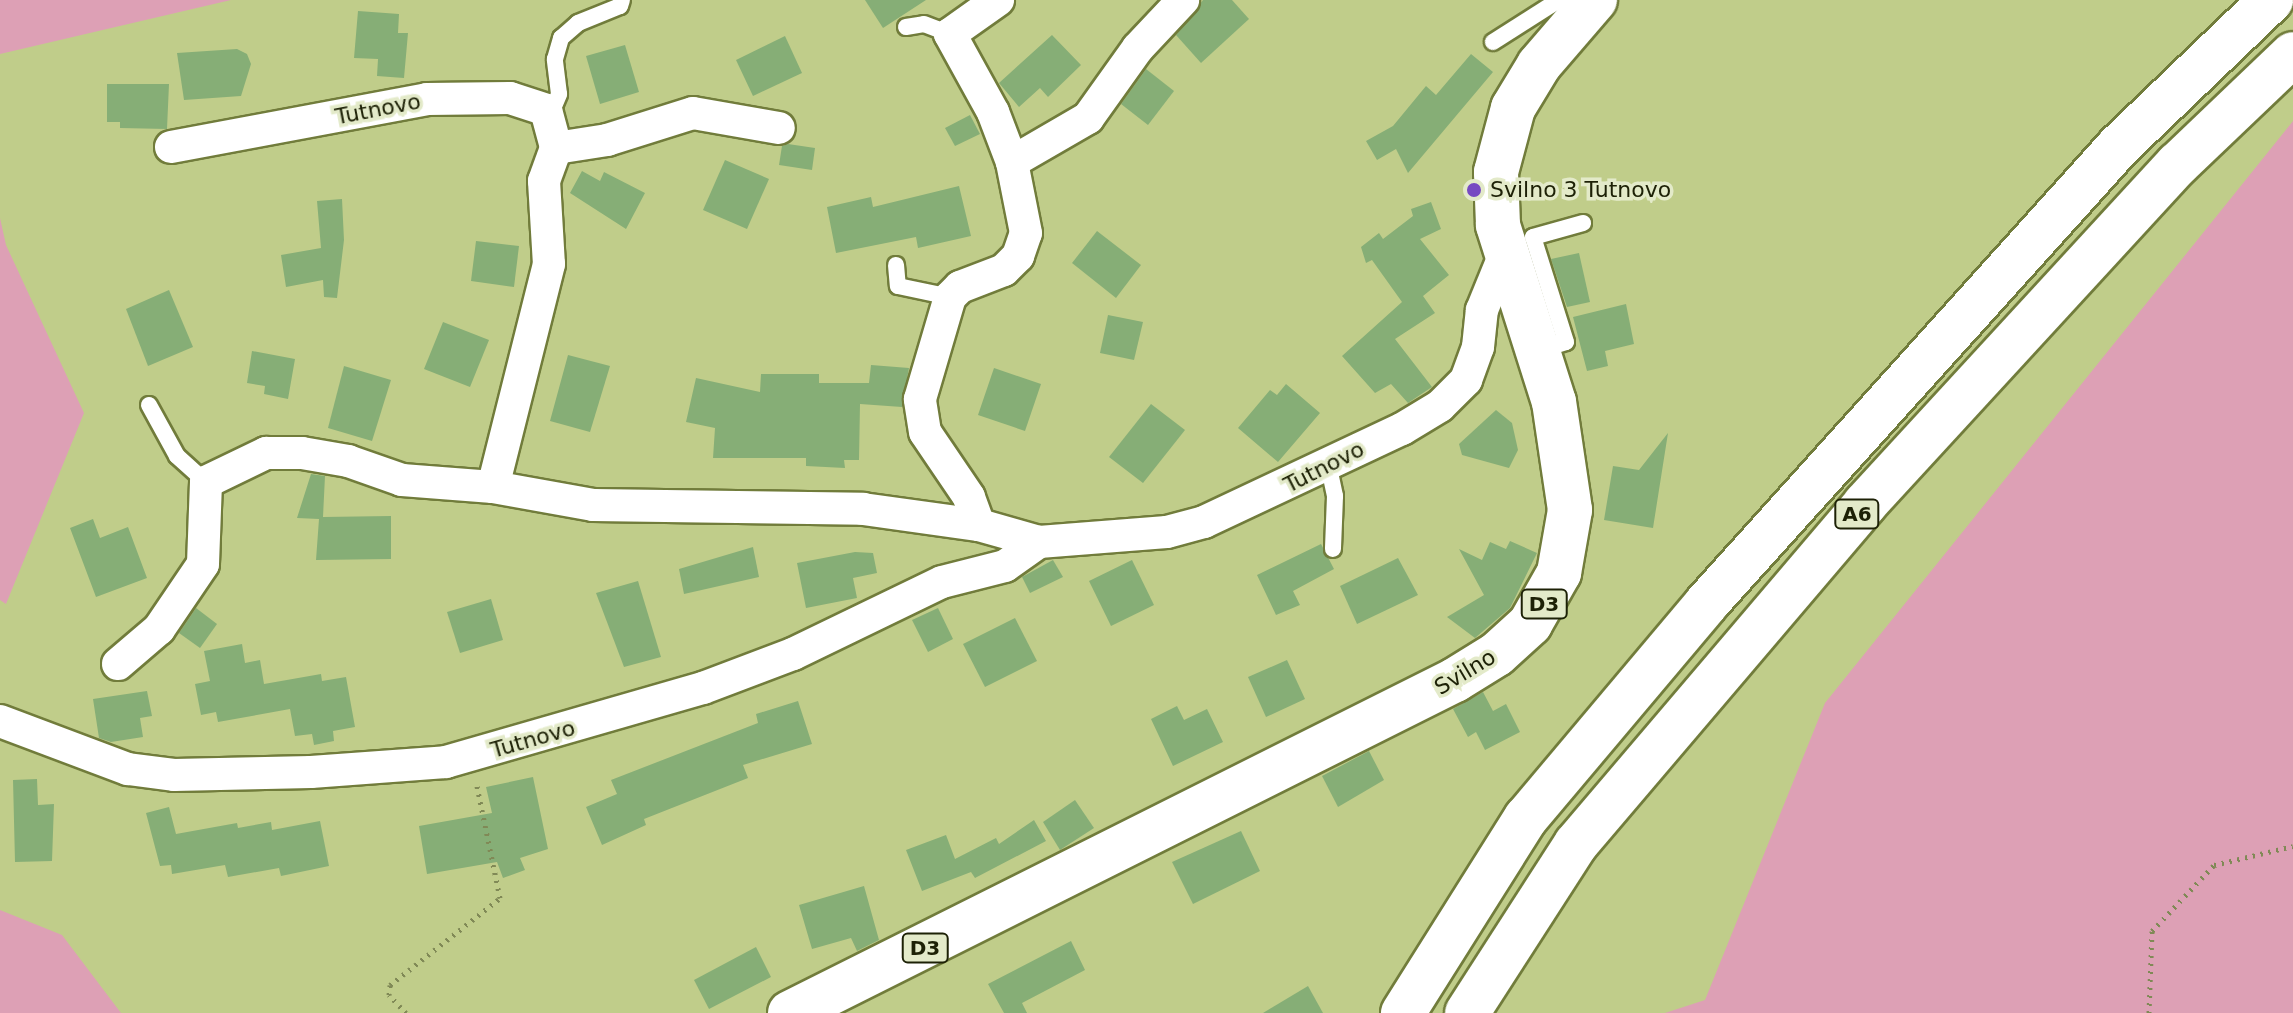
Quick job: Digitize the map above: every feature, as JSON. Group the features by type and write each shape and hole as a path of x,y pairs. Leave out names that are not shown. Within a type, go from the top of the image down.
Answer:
{"main road":[{"name":"Svilno","path":"790,1013 1087,868 1497,654 1530,624 1550,596 1567,542 1565,456 1540,350 1504,256 1496,172 1513,108 1539,65 1595,0"},
{"name":"A6","path":"1406,1005 1526,818 1706,604 2119,146 2271,0"},
{"name":"A6","path":"1467,1013 1576,844 1855,516 2178,164 2293,54"}],"street":[{"path":"979,525 969,497 925,432 920,415 950,297 960,287 1004,270 1018,256 1026,233 1012,162 993,112 950,34 998,0"},
{"path":"1012,162 1088,118 1138,48 1183,0"},
{"name":"Tutnovo","path":"171,147 427,99 510,98 546,110 552,133"},
{"path":"493,487 542,306 549,264 544,181 552,133 607,140 693,113 779,128"},
{"name":"Tutnovo","path":"206,482 266,453 302,453 348,461 402,480 493,487 593,505 785,505 979,525 1039,542 1167,532 1204,522 1415,421 1466,380 1478,347 1482,310 1504,256"},
{"path":"118,664 159,629 203,564 206,532 202,498 206,482"},
{"name":"Tutnovo","path":"0,721 128,769 174,775 446,762 703,688 793,654 942,582 1005,566 1039,542"}],"lane":[{"path":"552,133 559,94 555,59 561,38 578,23 620,6 622,0"},
{"path":"1493,42 1559,0"},
{"path":"906,27 924,24 950,34"},
{"path":"1540,350 1566,342 1533,237 1583,223"},
{"path":"896,265 898,286 950,297"},
{"path":"149,405 177,456 206,482"},
{"path":"1328,463 1335,496 1333,549"}],"path":[{"path":"406,1013 389,995 390,985 500,898 474,772"},
{"path":"2149,1013 2152,931 2214,865 2293,846"}],"shaded area":[{"path":"0,0 231,0 0,54"},
{"path":"2293,121 2293,1013 1665,1013 1705,1000 1825,703"},
{"path":"0,218 6,245 84,413 6,604 0,600"},
{"path":"0,910 62,935 121,1013 0,1013"}],"building":[{"path":"865,0 926,0 883,28"},
{"path":"1203,0 1232,0 1249,19 1201,63 1176,35"},
{"path":"358,11 399,14 398,33 408,33 404,78 377,76 378,59 354,58"},
{"path":"1052,35 1081,65 1048,97 1040,88 1019,107 999,83"},
{"path":"785,36 802,73 753,96 736,60"},
{"path":"625,45 639,92 600,104 586,56"},
{"path":"237,49 247,54 251,64 241,96 184,100 177,53"},
{"path":"1471,54 1493,72 1408,173 1396,149 1377,160 1366,141 1393,126 1426,86 1436,95"},
{"path":"1146,69 1174,91 1148,125 1121,104"},
{"path":"107,84 169,84 167,129 120,128 120,122 107,122"},
{"path":"970,115 980,134 955,146 945,128"},
{"path":"782,146 815,148 812,170 779,165"},
{"path":"725,160 769,179 747,229 703,210"},
{"path":"582,171 600,181 604,172 645,193 626,229 570,193"},
{"path":"959,186 971,236 918,248 916,237 836,253 827,207 871,197 873,207"},
{"path":"342,199 344,240 337,298 324,297 323,280 286,287 281,255 321,248 317,201"},
{"path":"1431,202 1441,229 1420,239 1449,275 1423,296 1435,313 1395,339 1432,387 1408,403 1391,384 1375,393 1342,356 1402,302 1372,260 1366,263 1361,247 1379,233 1383,239 1413,216 1411,209"},
{"path":"1097,231 1141,265 1116,298 1072,263"},
{"path":"476,241 519,246 514,287 471,281"},
{"path":"1579,253 1590,302 1567,307 1551,259"},
{"path":"169,290 193,347 148,366 126,309"},
{"path":"1626,304 1634,344 1605,351 1608,366 1587,371 1573,317"},
{"path":"1108,315 1143,322 1134,360 1100,353"},
{"path":"443,322 489,340 470,387 424,369"},
{"path":"252,351 295,359 288,399 264,394 265,386 247,383"},
{"path":"568,355 610,366 590,432 550,421"},
{"path":"871,365 909,368 902,407 860,404 859,460 844,460 845,468 806,466 806,458 713,458 715,428 686,422 696,378 760,392 761,374 819,374 819,383 869,383"},
{"path":"344,366 391,380 372,441 328,428"},
{"path":"994,368 1041,384 1025,431 978,415"},
{"path":"1286,384 1320,413 1278,462 1238,428 1270,390 1277,395"},
{"path":"1151,404 1185,430 1143,483 1109,457"},
{"path":"1496,410 1512,423 1518,450 1509,468 1462,455 1459,444"},
{"path":"1668,433 1653,528 1604,520 1613,466 1639,470"},
{"path":"311,474 325,476 323,517 391,516 391,559 316,560 319,519 297,518"},
{"path":"93,519 100,538 128,527 147,578 96,597 70,528"},
{"path":"1510,541 1537,553 1510,608 1475,638 1447,617 1484,595 1459,549 1482,560 1490,542 1506,549"},
{"path":"1321,544 1334,569 1293,591 1300,605 1276,615 1257,575"},
{"path":"753,547 759,577 684,594 679,569"},
{"path":"855,552 873,553 877,573 853,578 857,598 806,608 797,563"},
{"path":"1398,558 1418,595 1357,624 1340,586"},
{"path":"1053,560 1063,577 1030,593 1022,577"},
{"path":"1132,560 1154,605 1111,626 1089,581"},
{"path":"638,581 661,657 624,667 596,593"},
{"path":"491,599 503,640 460,653 447,612"},
{"path":"196,608 217,624 200,648 179,633"},
{"path":"938,608 953,639 928,652 912,620"},
{"path":"1015,618 1037,661 985,687 963,644"},
{"path":"242,644 245,663 260,660 264,684 321,674 322,681 346,677 355,727 333,731 334,741 314,745 312,734 295,736 290,709 218,722 216,712 201,715 195,684 210,681 204,651"},
{"path":"1287,660 1305,699 1266,717 1248,677"},
{"path":"147,691 152,716 140,718 143,737 111,742 99,738 93,699"},
{"path":"1483,692 1493,711 1506,704 1520,732 1485,750 1476,732 1468,737 1453,709"},
{"path":"798,701 812,744 743,765 748,778 644,819 646,825 602,845 586,807 617,794 611,780 758,723 756,714"},
{"path":"1177,706 1184,720 1207,709 1223,742 1173,766 1151,719"},
{"path":"1369,751 1384,780 1338,807 1322,776"},
{"path":"533,777 548,849 520,858 525,870 503,878 497,862 427,874 419,826 492,813 486,787"},
{"path":"37,779 38,805 54,804 52,861 15,862 13,780"},
{"path":"1075,800 1094,828 1060,850 1043,822"},
{"path":"169,807 176,834 237,823 238,828 271,822 272,830 320,821 329,866 281,876 279,868 228,877 225,865 172,874 171,865 160,866 146,813"},
{"path":"1034,820 1046,841 975,878 971,872 922,891 906,850 946,835 955,859 996,838 999,844"},
{"path":"1241,831 1260,871 1193,904 1172,862"},
{"path":"864,886 879,940 857,951 851,938 812,949 799,905"},
{"path":"1071,941 1085,970 1022,1003 1027,1013 1004,1013 988,984"},
{"path":"756,947 771,977 709,1009 694,980"},
{"path":"1308,986 1323,1013 1263,1013"}],"place":[{"name":"Svilno 3 Tutnovo","path":"1474,190"}]}
